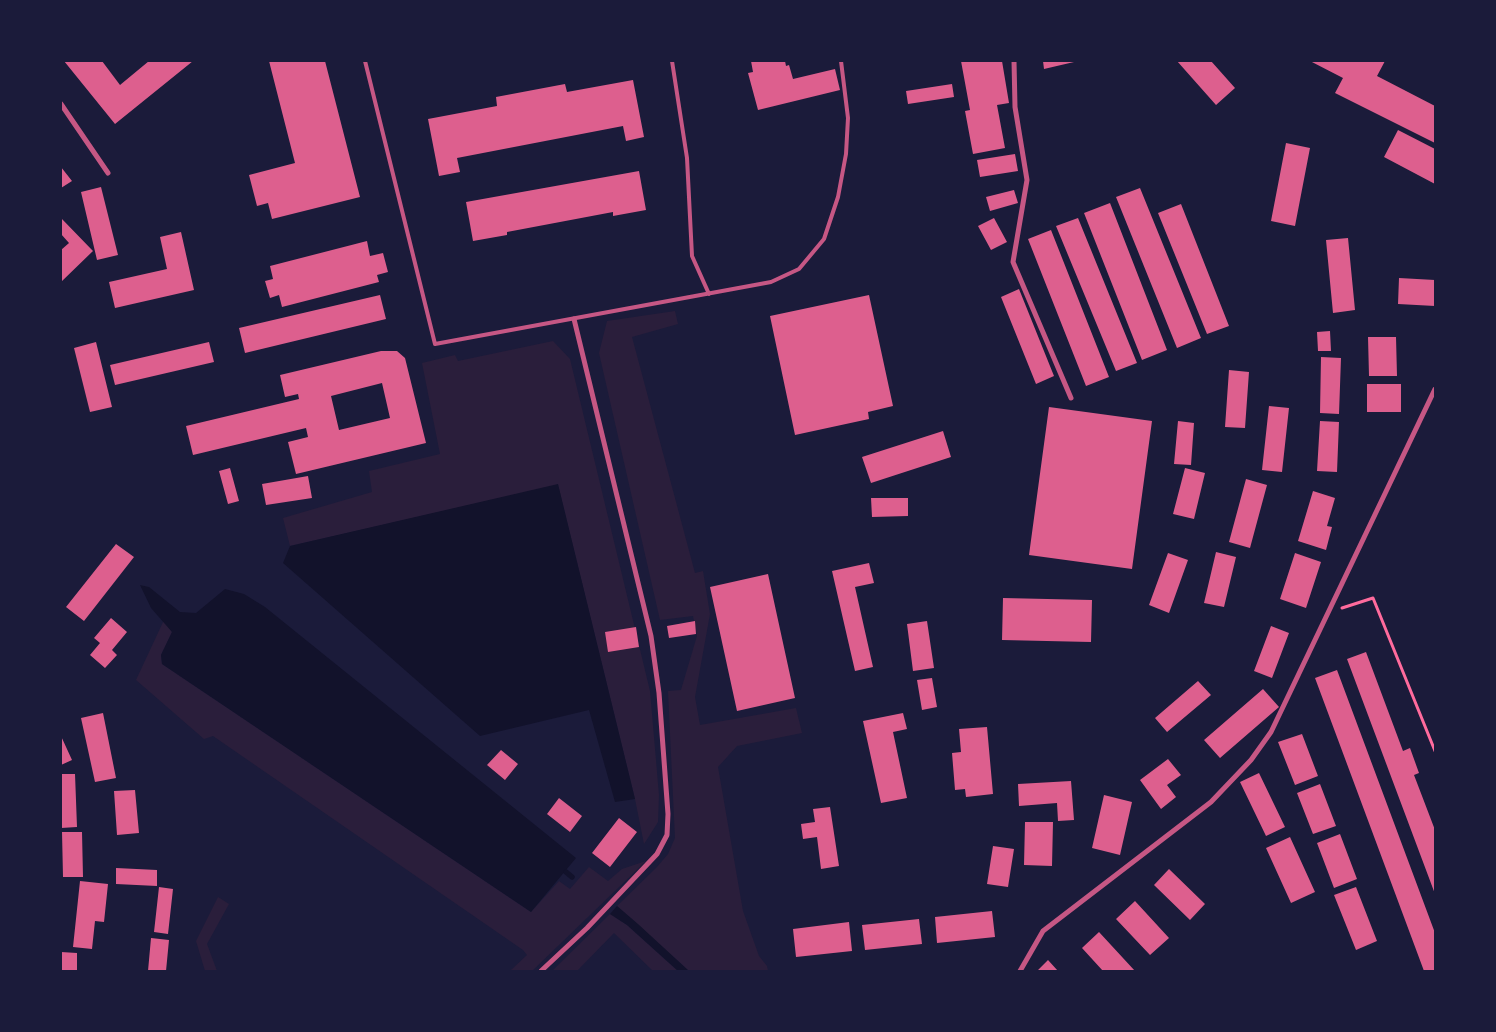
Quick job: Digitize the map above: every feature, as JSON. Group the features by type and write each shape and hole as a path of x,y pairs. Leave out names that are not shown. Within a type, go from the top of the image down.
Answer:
{"street":[{"path":"1014,61 1015,108 1027,180 1014,262 1071,398"},
{"path":"61,104 108,173"},
{"path":"541,971 587,928 657,854 667,835 668,814 660,702 651,636 574,319"},
{"path":"1020,971 1043,931 1211,802 1251,760 1271,732 1435,389"}],"lane":[{"path":"365,61 435,344 771,282 799,269 824,240 838,197 846,154 848,118 840,61"},
{"path":"672,61 687,158 692,256 709,294"}],"path":[{"path":"1328,613 1373,598 1435,751"}],"shaded area":[{"path":"675,311 678,324 632,337 695,573 703,571 710,614 695,697 700,725 796,708 802,733 737,746 718,767 743,911 759,956 767,966 768,971 689,971 617,906 657,867 668,854 675,838 668,691 681,690 697,636 693,616 660,620 599,353 607,321"},
{"path":"553,341 570,359 650,691 659,795 658,822 644,844 635,799 558,485 290,546 283,518 372,492 369,471 440,454 422,363 455,355 458,361"},
{"path":"558,484 635,799 615,802 589,710 480,736 283,563 290,546"},
{"path":"140,585 149,587 180,612 196,613 225,589 244,594 265,607 576,858 531,912 162,664 161,655 172,632 151,608"},
{"path":"164,620 172,632 161,655 162,664 531,912 559,881 570,889 589,867 608,881 622,869 646,861 532,971 510,971 527,955 523,950 213,736 204,739 136,680"},
{"path":"218,897 229,904 207,944 217,971 205,971 196,941"},
{"path":"617,906 689,971 678,971 627,925 610,914"},
{"path":"610,914 627,925 678,971 653,971 614,933 577,971 552,971"}],"building":[{"path":"64,61 102,61 120,85 149,61 193,61 115,124"},
{"path":"269,61 325,61 360,197 272,219 268,203 257,206 249,175 295,163"},
{"path":"751,61 785,61 786,66 789,65 793,79 835,69 840,90 758,110 748,73 753,72"},
{"path":"961,61 1002,61 1009,103 997,105 1005,148 973,154 965,111 970,110"},
{"path":"1043,61 1074,61 1074,62 1044,69"},
{"path":"1177,61 1211,61 1235,88 1216,105"},
{"path":"1310,61 1385,61 1377,76 1435,106 1435,143 1335,93 1343,78"},
{"path":"633,80 644,137 626,141 623,126 457,158 460,172 439,176 428,119 497,106 496,97 565,84 567,92"},
{"path":"952,84 954,97 908,104 906,91"},
{"path":"1398,130 1435,149 1435,184 1384,157"},
{"path":"1286,143 1310,148 1295,226 1271,221"},
{"path":"1015,154 1018,171 980,177 977,160"},
{"path":"61,167 72,181 61,188"},
{"path":"639,171 646,210 613,216 613,212 507,232 507,235 473,241 466,202"},
{"path":"101,187 118,255 97,260 81,192"},
{"path":"1140,188 1201,338 1177,348 1116,197"},
{"path":"1014,190 1018,203 990,211 986,197"},
{"path":"1110,203 1167,350 1142,360 1084,213"},
{"path":"1181,204 1229,326 1207,334 1158,213"},
{"path":"61,218 93,251 61,282 61,250 69,243 61,234"},
{"path":"994,218 1007,242 991,250 978,226"},
{"path":"1078,218 1137,363 1116,371 1056,226"},
{"path":"1051,230 1109,377 1086,386 1028,239"},
{"path":"181,232 194,290 115,308 109,282 167,269 160,237"},
{"path":"1348,238 1355,310 1333,313 1326,240"},
{"path":"367,241 370,256 383,253 388,272 377,275 379,282 282,307 279,295 270,298 265,281 273,279 270,266"},
{"path":"1399,278 1435,280 1435,306 1398,304"},
{"path":"1019,289 1054,376 1036,384 1001,297"},
{"path":"380,295 386,319 245,353 239,328"},
{"path":"869,295 893,406 868,412 869,419 795,435 770,316"},
{"path":"1330,331 1331,351 1318,351 1317,332"},
{"path":"1368,337 1396,337 1397,376 1369,376"},
{"path":"96,342 112,407 90,412 74,348"},
{"path":"209,342 214,362 115,385 110,365"},
{"path":"381,351 397,351 405,358 426,443 296,474 288,442 308,437 306,428 193,455 186,426 299,399 298,394 285,397 280,375","holes":["382,383 390,418 339,430 331,396"]},
{"path":"1321,357 1341,358 1339,414 1320,413"},
{"path":"1229,370 1249,372 1245,428 1225,427"},
{"path":"1367,384 1401,384 1401,412 1367,412"},
{"path":"1269,406 1289,408 1282,472 1262,470"},
{"path":"1049,407 1152,421 1132,569 1029,555"},
{"path":"1178,421 1194,423 1191,465 1174,464"},
{"path":"1320,421 1339,422 1337,472 1317,471"},
{"path":"943,431 951,457 871,483 862,457"},
{"path":"230,468 239,501 228,504 219,471"},
{"path":"1185,468 1205,473 1194,519 1173,514"},
{"path":"308,476 312,498 266,505 262,484"},
{"path":"1246,479 1267,485 1250,548 1229,542"},
{"path":"1313,491 1335,498 1327,526 1332,527 1326,550 1298,541"},
{"path":"871,498 908,498 908,516 872,517"},
{"path":"116,544 134,557 84,621 66,607"},
{"path":"1216,552 1236,557 1224,607 1204,603"},
{"path":"1168,553 1188,560 1169,613 1149,605"},
{"path":"1295,553 1321,562 1306,608 1280,599"},
{"path":"869,563 874,583 855,587 873,667 855,671 832,571"},
{"path":"768,574 795,698 737,711 710,587"},
{"path":"1003,598 1092,600 1091,642 1002,640"},
{"path":"111,618 127,632 112,650 117,655 105,668 90,655 100,643 94,638"},
{"path":"695,621 696,634 669,638 667,626"},
{"path":"927,621 934,668 913,671 907,624"},
{"path":"1271,626 1289,633 1272,678 1254,671"},
{"path":"636,627 639,647 608,652 605,632"},
{"path":"1366,652 1403,751 1410,748 1419,773 1414,775 1435,830 1435,894 1347,659"},
{"path":"1337,670 1435,933 1435,971 1424,971 1315,678"},
{"path":"932,678 937,707 922,710 917,680"},
{"path":"1198,681 1211,695 1167,732 1155,718"},
{"path":"1263,689 1279,707 1220,758 1204,740"},
{"path":"103,713 116,778 95,782 81,718"},
{"path":"903,713 907,729 893,732 907,798 881,803 863,721"},
{"path":"987,727 993,794 966,797 965,789 955,790 952,753 961,752 959,729"},
{"path":"1302,734 1318,776 1295,785 1278,742"},
{"path":"61,736 72,760 61,765"},
{"path":"501,750 518,764 505,780 487,765"},
{"path":"1168,759 1181,775 1167,785 1176,797 1161,809 1140,780"},
{"path":"1259,773 1285,827 1266,836 1240,782"},
{"path":"61,774 75,774 77,827 61,828"},
{"path":"1071,781 1074,820 1058,821 1057,803 1019,806 1018,784"},
{"path":"1320,784 1336,826 1313,834 1297,793"},
{"path":"135,790 139,833 117,835 114,791"},
{"path":"1104,795 1132,802 1120,855 1092,848"},
{"path":"559,798 582,816 570,832 547,814"},
{"path":"830,807 839,866 821,869 817,837 803,839 801,824 815,822 813,809"},
{"path":"619,818 637,832 610,867 592,853"},
{"path":"1025,822 1053,822 1052,866 1024,865"},
{"path":"62,832 82,832 83,877 63,877"},
{"path":"1340,834 1357,879 1334,888 1317,843"},
{"path":"1290,837 1315,892 1291,903 1266,848"},
{"path":"993,846 1014,849 1008,887 987,884"},
{"path":"116,868 157,870 157,886 116,884"},
{"path":"1169,869 1205,904 1190,920 1154,885"},
{"path":"80,881 108,884 104,922 95,921 92,949 73,947"},
{"path":"159,887 173,889 168,934 154,932"},
{"path":"1356,887 1377,941 1356,950 1334,895"},
{"path":"1135,901 1169,938 1150,955 1116,919"},
{"path":"992,911 995,937 937,943 935,917"},
{"path":"919,919 922,944 865,950 862,925"},
{"path":"849,922 852,951 796,957 793,929"},
{"path":"1099,932 1135,971 1103,971 1082,948"},
{"path":"151,938 169,940 166,971 148,971"},
{"path":"61,952 77,953 77,971 61,971"},
{"path":"1048,960 1058,971 1037,971"}],"waterway":[{"path":"566,872 572,877"}]}
